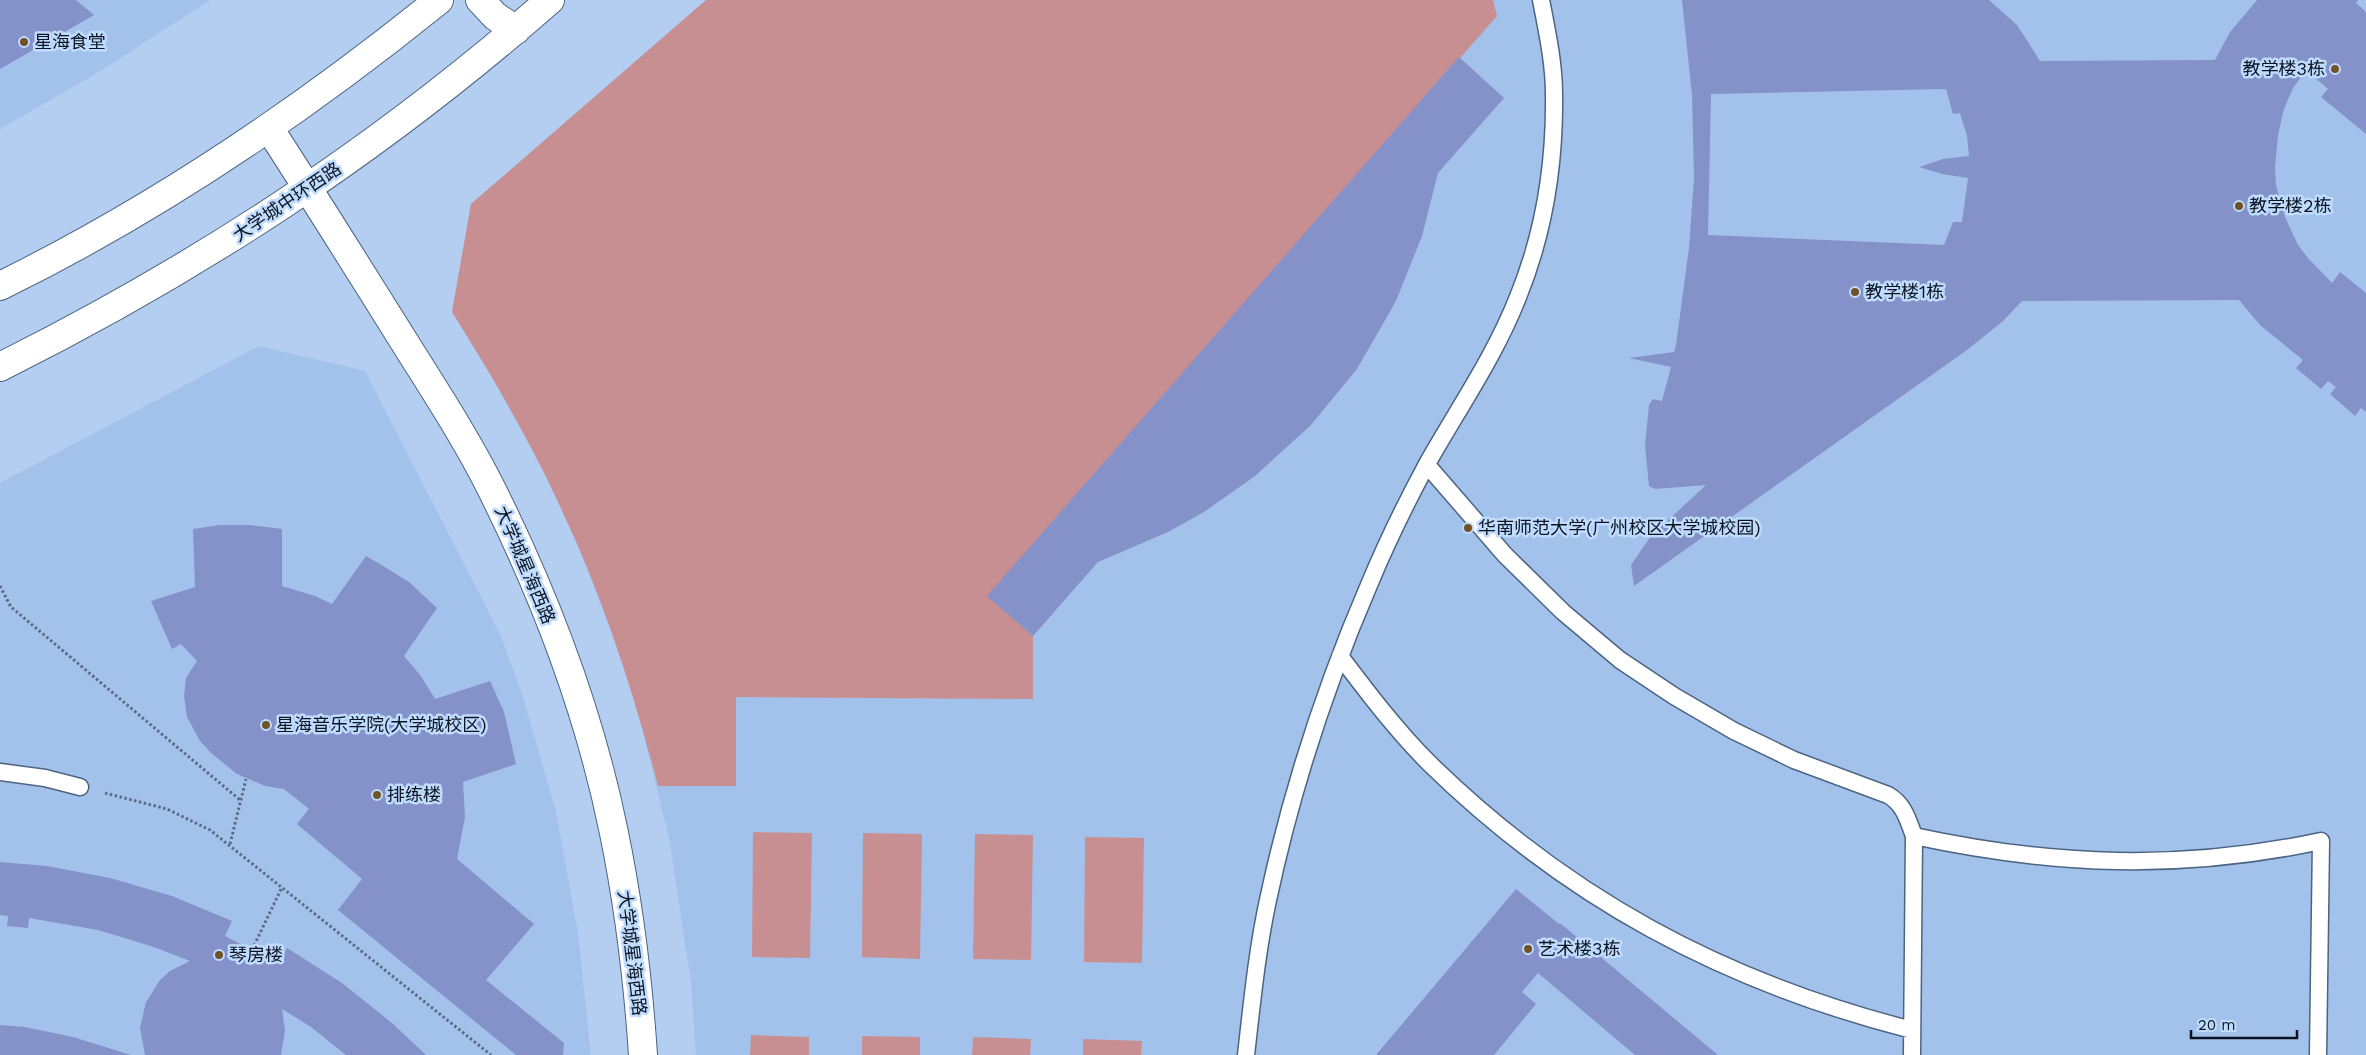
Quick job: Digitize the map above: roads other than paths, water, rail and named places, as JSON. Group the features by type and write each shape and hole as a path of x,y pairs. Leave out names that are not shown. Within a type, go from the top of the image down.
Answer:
{"main road":[{"path":"0,286 56,258 142,208 269,128 375,52 439,0"},
{"path":"480,0 495,16 516,30"},
{"name":"大学城中环西路","path":"0,367 90,321 179,271 308,189 426,104 550,0"},
{"name":"大学城星海西路","path":"269,128 458,428 514,535 547,614 580,709 613,831 626,901 638,987 643,1055"}],"lane":[{"path":"1246,1055 1255,975 1267,902 1287,821 1308,748 1340,656 1369,584 1427,465 1493,350 1518,299 1534,253 1546,204 1552,150 1554,92 1541,0"},
{"path":"1427,465 1504,555 1563,612 1620,660 1674,696 1734,731 1794,760 1888,794 1903,808 1914,836 1912,1055"},
{"path":"1340,656 1386,716 1429,763 1516,840 1616,910 1704,958 1757,981 1818,1004 1912,1030"},
{"path":"0,772 46,778 80,787"},
{"path":"1914,836 2013,855 2105,862 2188,861 2253,854 2322,842 2318,1055"}],"place":[{"name":"星海食堂","path":"24,42"},
{"name":"教学楼3栋","path":"2335,69"},
{"name":"教学楼2栋","path":"2239,206"},
{"name":"教学楼1栋","path":"1855,292"},
{"name":"华南师范大学(广州校区大学城校园)","path":"1468,528"},
{"name":"星海音乐学院(大学城校区)","path":"266,725"},
{"name":"排练楼","path":"377,795"},
{"name":"艺术楼3栋","path":"1528,949"},
{"name":"琴房楼","path":"219,955"}]}
